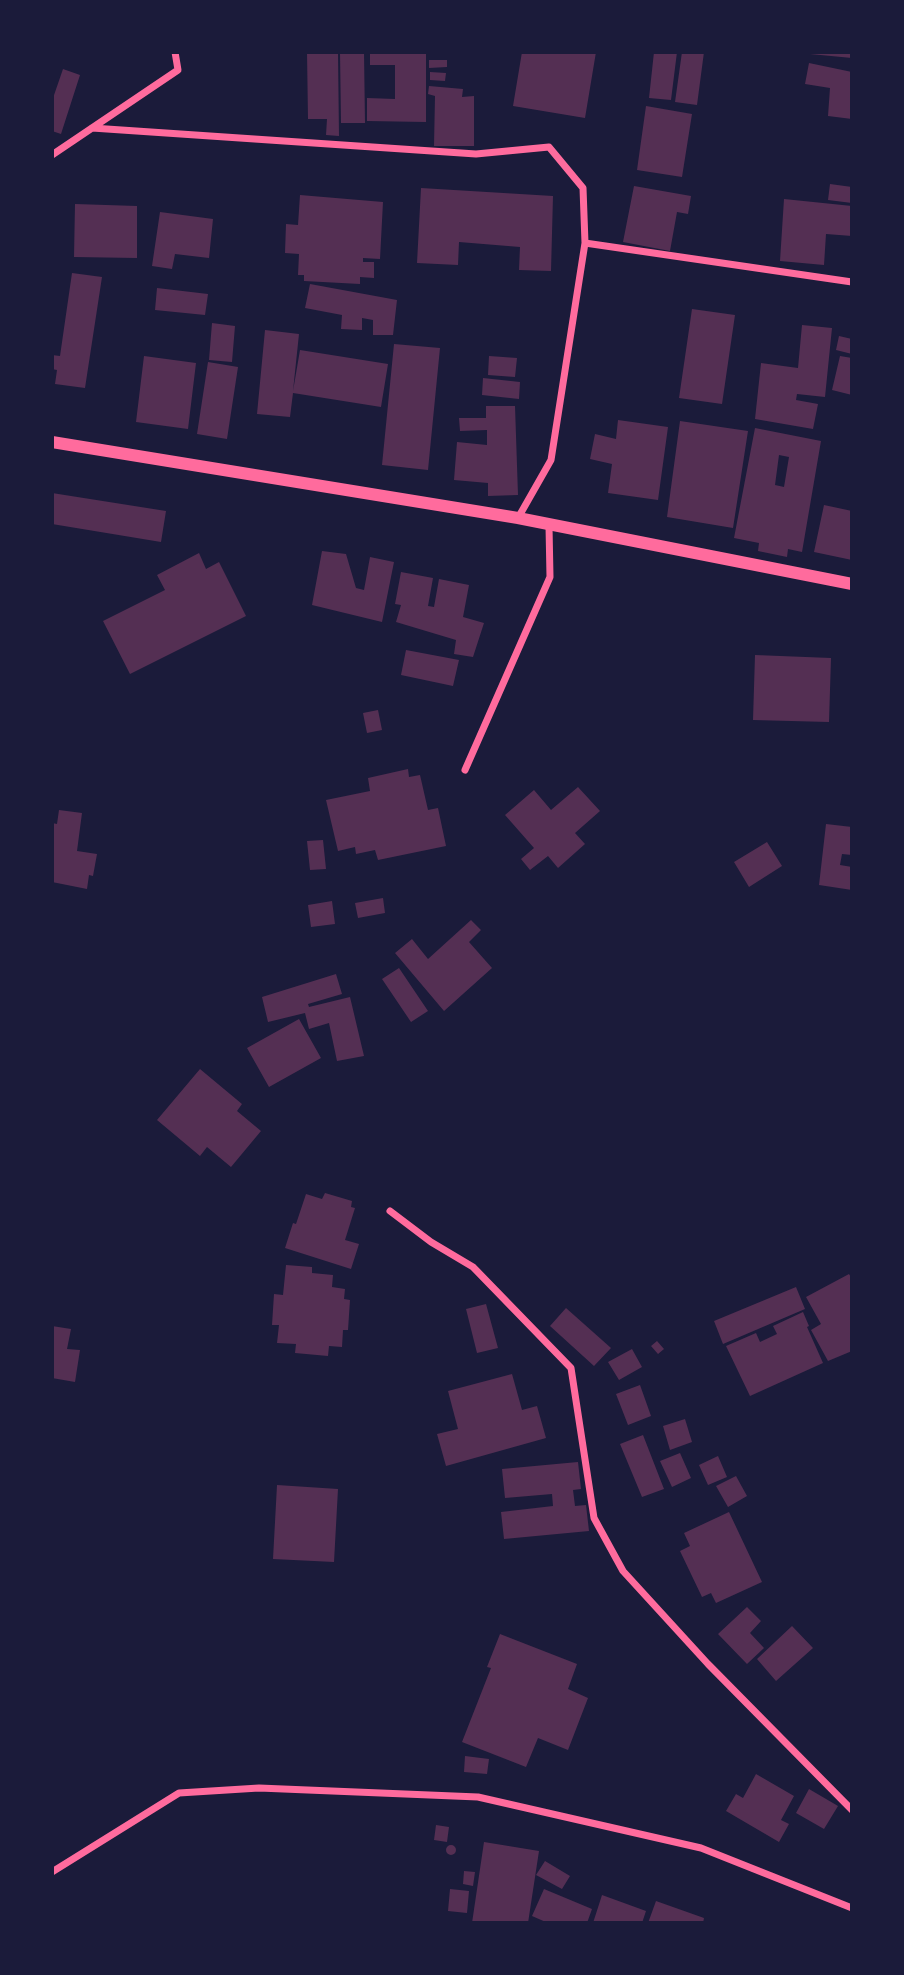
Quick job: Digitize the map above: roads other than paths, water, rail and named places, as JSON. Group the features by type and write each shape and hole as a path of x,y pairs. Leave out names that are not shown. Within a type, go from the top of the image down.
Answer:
{"street":[{"path":"52,155 178,70 175,52"},
{"path":"92,128 476,154 549,147 583,188 585,243 551,460 518,518"},
{"path":"585,243 852,282"},
{"path":"52,442 518,518 852,584"},
{"path":"465,770 550,577 549,526"},
{"path":"390,1211 431,1242 473,1267 571,1368 594,1518 623,1571 708,1664 852,1810"},
{"path":"52,1872 178,1793 259,1788 478,1797 701,1847 852,1908"}]}
